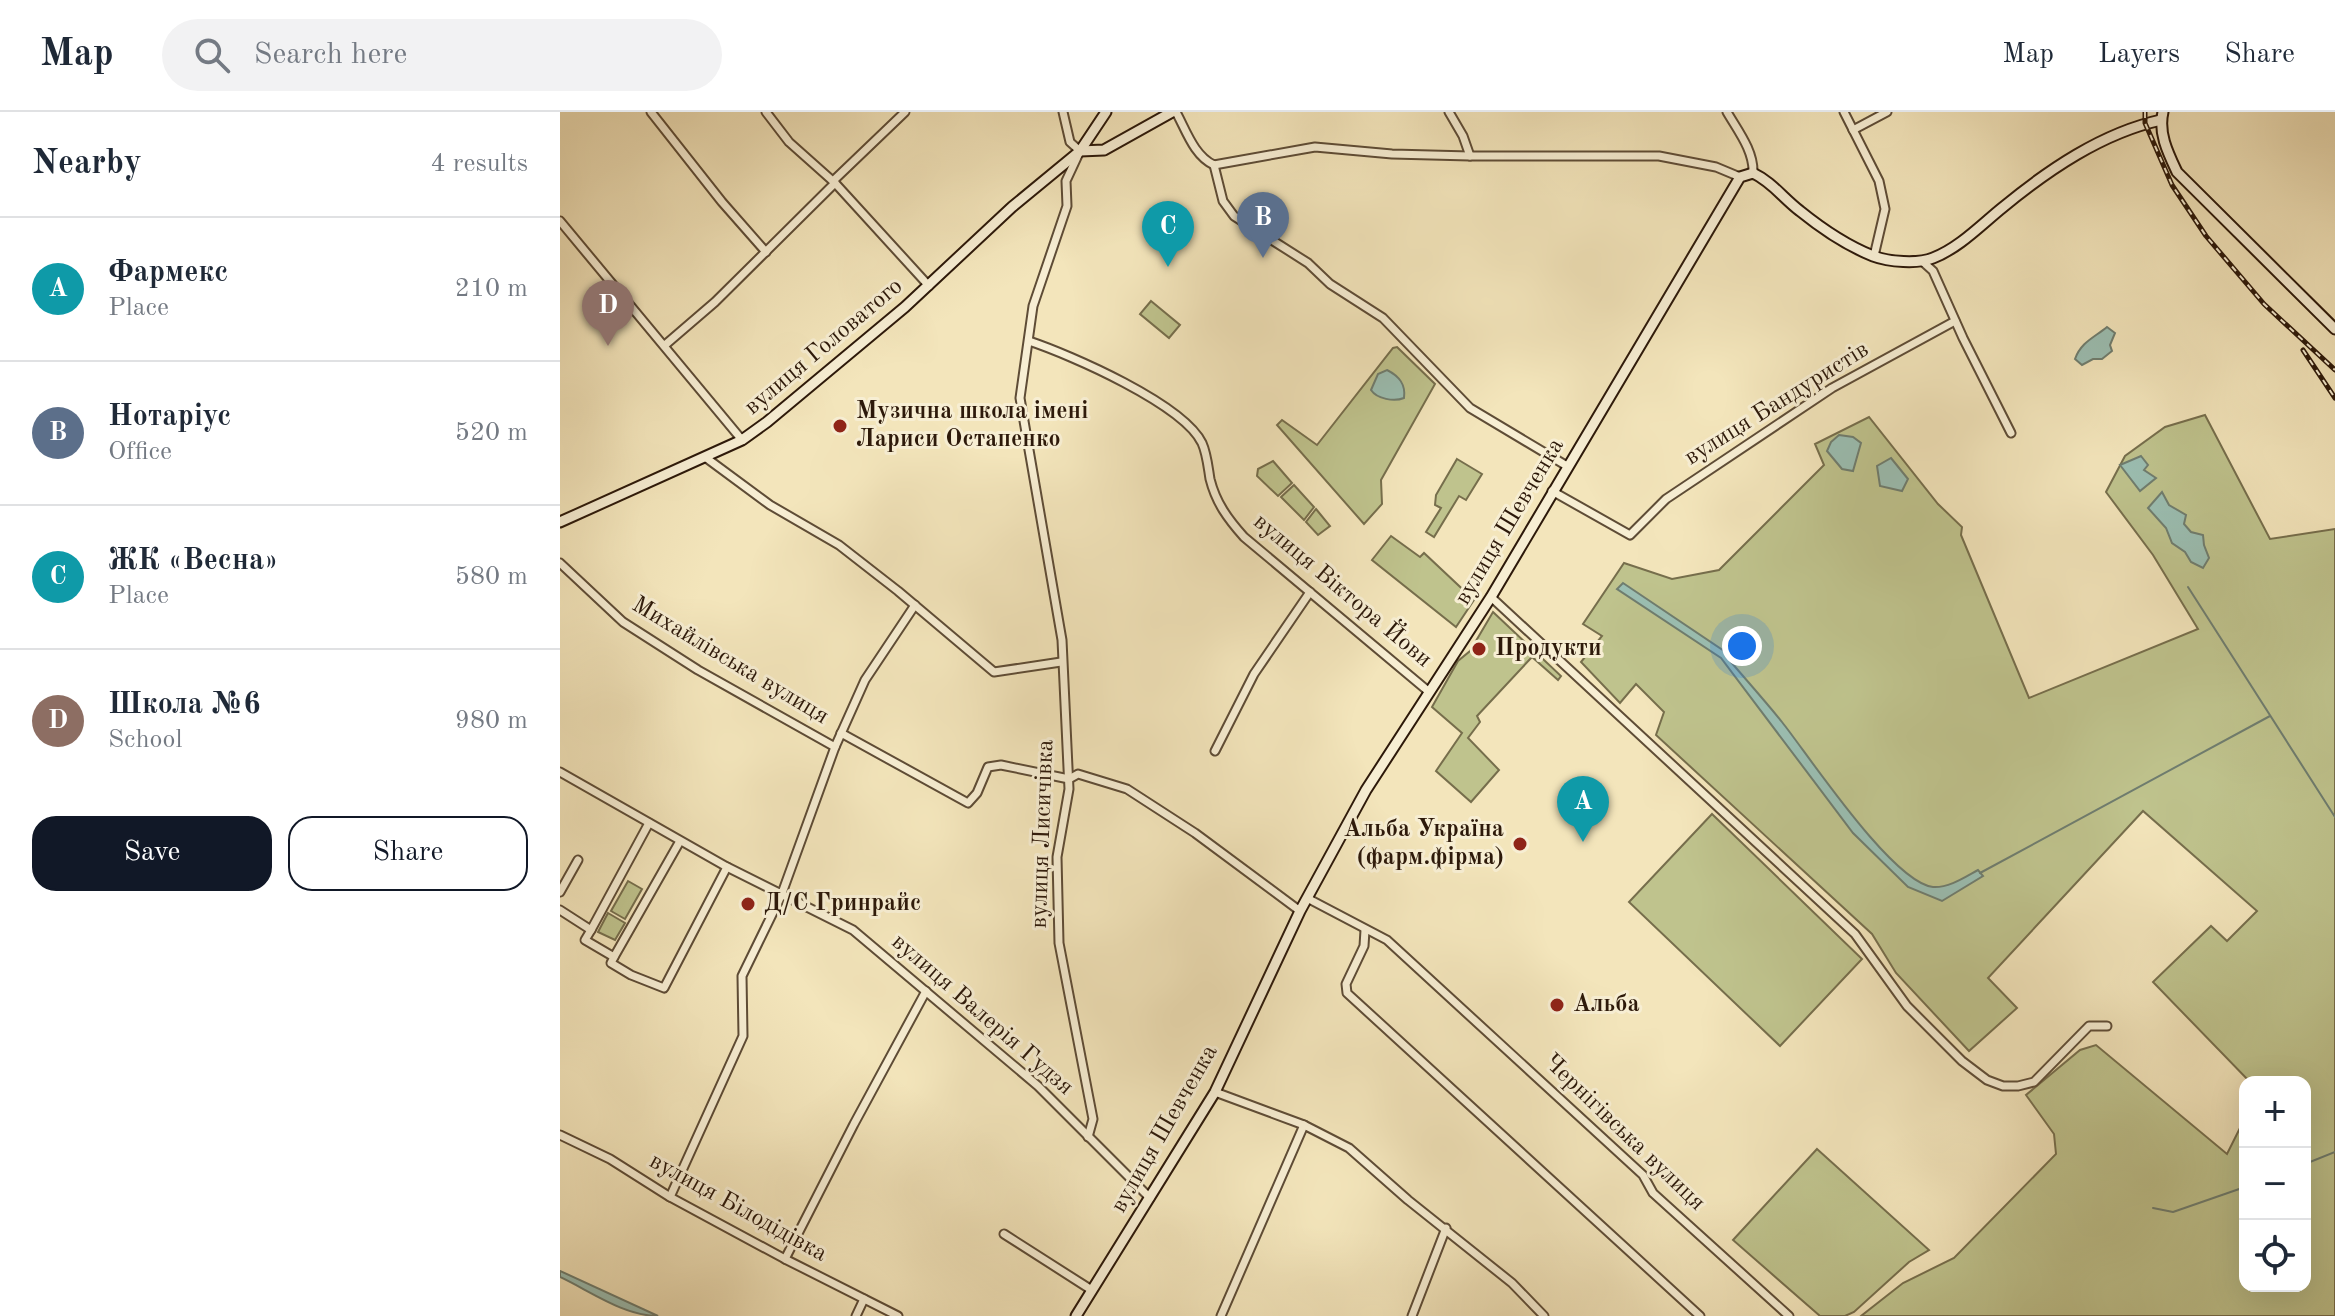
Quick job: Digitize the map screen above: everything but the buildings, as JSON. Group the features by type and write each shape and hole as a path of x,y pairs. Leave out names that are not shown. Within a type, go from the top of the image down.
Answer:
{"main road":[{"name":"вулиця Головатого","path":"560,522 742,440 777,414 929,286 1012,207 1080,151 1106,112"},
{"name":"вулиця Головатого","path":"1080,151 1104,150 1174,112"},
{"path":"1740,177 1753,173 1765,178 1799,210 1874,256 1923,262 1954,246 2042,176 2090,148 2162,116 2165,145 2177,172 2335,329"},
{"name":"вулиця Шевченка","path":"1076,1316 1215,1092 1300,911 1366,790 1491,597 1740,177"}],"street":[{"path":"651,112 766,252"},
{"path":"766,112 789,142 834,182 929,286"},
{"path":"665,345 715,302 905,112"},
{"path":"1063,112 1070,142 1080,151"},
{"path":"1174,112 1205,161 1214,165 1315,147 1392,154 1659,156 1716,167 1740,177"},
{"path":"1449,112 1470,156"},
{"path":"1727,112 1750,152 1753,173"},
{"path":"1844,112 1879,181 1885,209 1874,256"},
{"path":"1853,130 1887,112"},
{"name":"вулиця Лисичівка","path":"1080,151 1066,181 1067,206 1033,306 1020,398 1062,640 1069,779 1057,857 1059,943 1093,1119 1088,1137"},
{"path":"1214,165 1223,201 1234,216 1308,263 1330,284 1383,318 1470,408 1567,466"},
{"path":"560,221 742,440"},
{"path":"1923,262 1933,271 2011,433"},
{"name":"вулиця Бандуристів","path":"1552,491 1630,535 1666,499 1832,388 1955,321"},
{"name":"вулиця Віктора Йови","path":"1029,341 1064,353 1139,391 1190,427 1204,447 1211,483 1221,511 1244,537 1428,691"},
{"path":"705,457 770,505 839,545 994,672 1061,662"},
{"name":"Михайлівська вулиця","path":"560,563 623,622 698,670 835,747 865,680 915,605"},
{"path":"1215,751 1254,674 1310,592"},
{"path":"1491,597 1855,934 1907,1006 1962,1061 1987,1080 2003,1086 2034,1082 2089,1026 2107,1026"},
{"name":"Михайлівська вулиця","path":"841,733 968,803 977,793 988,767 1001,765 1069,779"},
{"path":"670,1197 743,1036 742,976 781,896 835,747"},
{"name":"вулиця Валерія Гудзя","path":"560,772 727,867 853,930 1038,1086 1150,1198"},
{"path":"1069,779 1078,774 1127,789 1195,833 1300,911"},
{"path":"614,957 585,940 649,823"},
{"path":"680,841 611,963 631,975 664,988 727,867"},
{"path":"560,892 578,860"},
{"path":"1307,898 1365,930 1364,946 1346,984 1347,993 1700,1316"},
{"path":"560,910 591,930"},
{"name":"Чернігівська вулиця","path":"1365,930 1387,940 1431,980 1643,1175 1653,1193 1719,1249 1789,1316"},
{"path":"785,1259 926,991"},
{"path":"1215,1092 1304,1125 1349,1148 1408,1200 1512,1283 1544,1316"},
{"path":"1221,1316 1304,1125"},
{"name":"вулиця Білодідівка","path":"560,1135 785,1259 898,1316"},
{"path":"1412,1316 1446,1228"},
{"path":"1004,1234 1090,1289"},
{"path":"856,1316 864,1299"}],"green space":[{"path":"1151,301 1180,325 1169,338 1140,314"},
{"path":"1397,347 1435,384 1381,480 1382,504 1364,524 1277,425 1282,420 1317,445 1393,348"},
{"path":"2205,415 2270,539 2335,529 2335,1316 1861,1316 1903,1283 1954,1258 2056,1154 2054,1134 2026,1095 2080,1050 2096,1045 2227,1154 2239,1130 2239,1292 2311,1292 2311,1076 2244,1076 2153,982 2211,926 2227,941 2257,911 2143,811 1988,978 2017,1008 1969,1051 1896,973 1872,934 1656,735 1664,712 1636,684 1620,703 1581,662 1602,636 1583,624 1624,563 1672,579 1719,570 1824,465 1815,444 1869,417 1938,504 1962,527 1961,535 2029,698 2198,629 2153,555 2106,492 2125,456 2165,427"},
{"path":"1457,459 1482,474 1466,500 1459,496 1434,537 1426,532 1441,508 1435,505 1436,495"},
{"path":"1273,461 1292,483 1278,496 1257,476 1258,469"},
{"path":"1294,485 1314,507 1304,520 1281,497"},
{"path":"1316,509 1330,526 1318,535 1306,522"},
{"path":"1391,536 1420,557 1424,553 1474,600 1456,627 1372,560"},
{"path":"1493,612 1561,676 1558,680 1532,657 1477,716 1480,722 1468,738 1499,770 1471,802 1436,771 1462,733 1432,707 1458,661 1470,651"},
{"path":"1712,814 1862,959 1780,1046 1629,902"},
{"path":"628,881 642,889 625,919 611,911"},
{"path":"608,913 625,923 615,940 598,932"},
{"path":"1817,1149 1929,1250 1909,1262 1854,1312 1845,1316 1820,1316 1733,1240"}],"water":[{"path":"2107,327 2115,333 2110,345 2112,351 2102,359 2093,359 2082,365 2075,359 2078,353"},
{"path":"1387,370 1401,381 1404,398 1386,399 1371,390 1378,374"},
{"path":"1839,435 1853,437 1861,443 1853,471 1842,469 1827,451"},
{"path":"2141,456 2148,465 2144,470 2156,478 2140,491 2120,465"},
{"path":"1891,458 1908,479 1902,491 1880,486 1877,466"},
{"path":"2162,492 2169,505 2186,515 2184,524 2191,532 2203,535 2209,558 2203,568 2191,562 2185,552 2172,543 2166,528 2148,508"},
{"path":"1623,583 1727,653 1852,815 1896,864 1916,880 1933,887 1951,884 1978,870 1983,876 1942,901 1908,887 1853,833 1721,658 1617,589"},
{"path":"560,1271 658,1316 633,1312 608,1302 560,1277"}],"waterway":[{"path":"2188,587 2335,817"},
{"path":"1980,873 2270,716"},
{"path":"2311,1162 2335,1152"},
{"path":"2153,1208 2173,1212 2239,1189"}],"railway":[{"path":"2145,112 2145,123 2172,185 2206,236 2264,304 2335,370"},
{"path":"2303,350 2335,398"}],"place":[{"name":"Нотаріус","path":"1263,258"},
{"name":"ЖК «Весна»","path":"1168,267"},
{"name":"Школа №6","path":"608,346"},
{"name":"Музична школа імені Лариси Остапенко","path":"840,426"},
{"name":"Продукти","path":"1479,649"},
{"name":"Фармекс","path":"1583,842"},
{"name":"Альба Україна (фарм.фірма)","path":"1520,844"},
{"name":"Д/С Гринрайс","path":"748,904"},
{"name":"Альба","path":"1557,1005"}]}
